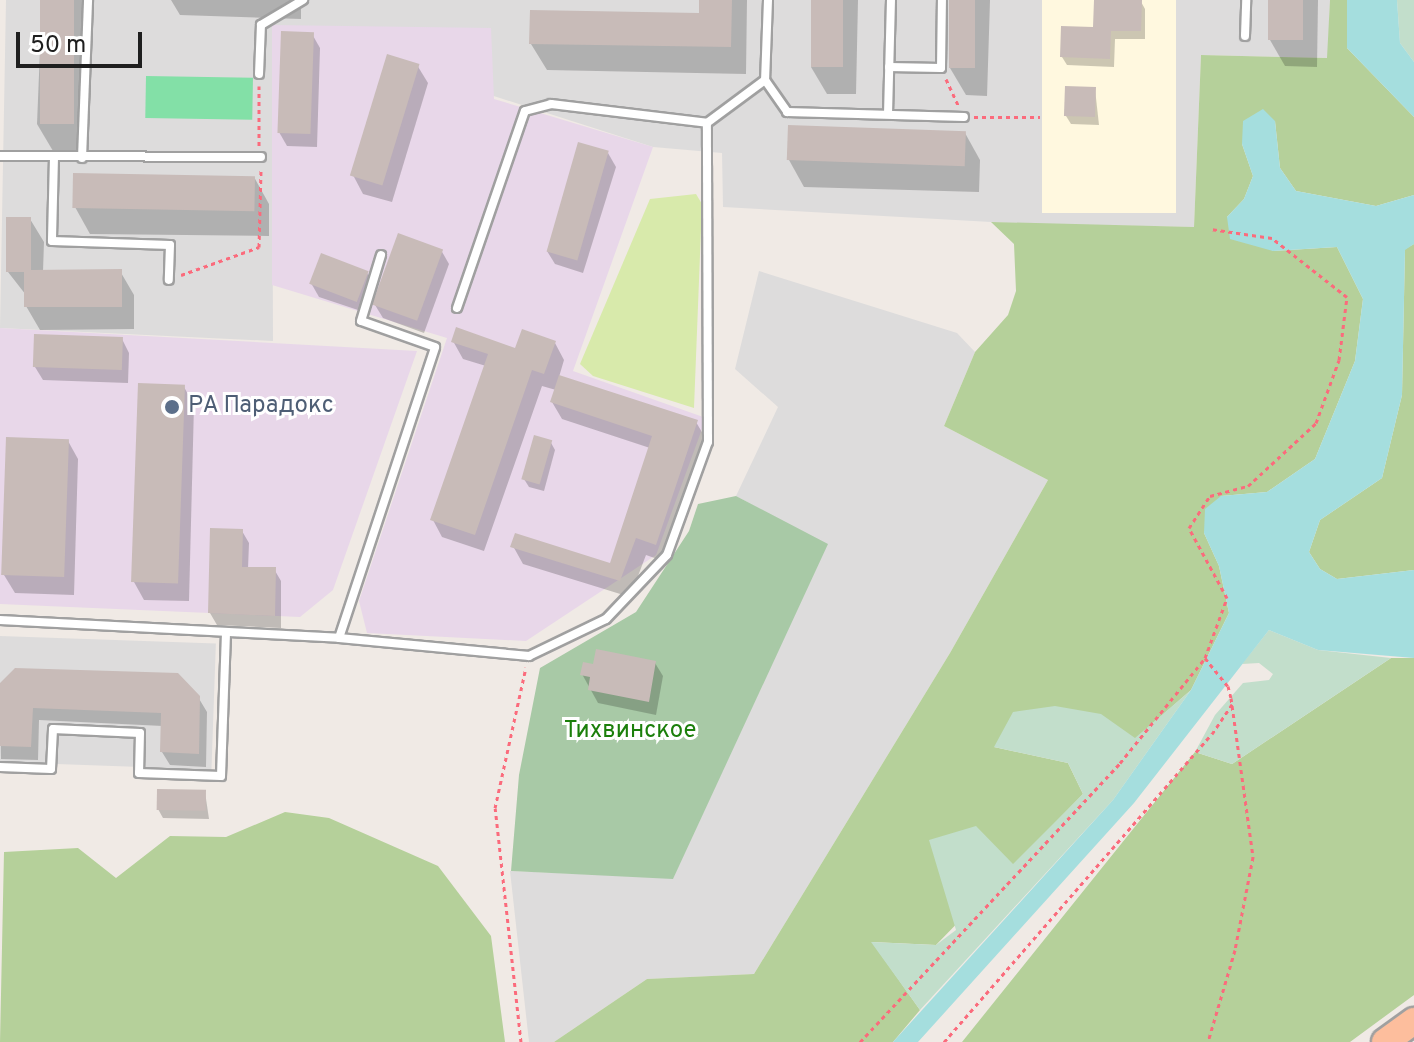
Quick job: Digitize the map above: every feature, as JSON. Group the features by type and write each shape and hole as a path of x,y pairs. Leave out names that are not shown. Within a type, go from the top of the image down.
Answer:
{"main road":[{"path":"1385,1042 1414,1021"}],"lane":[{"path":"82,158 88,0"},
{"path":"259,74 261,25 303,0"},
{"path":"768,0 765,80 787,112 964,117"},
{"path":"888,114 891,0"},
{"path":"889,67 941,68 942,0"},
{"path":"1245,36 1246,0"},
{"path":"457,308 525,111 551,104 707,123 765,80"},
{"path":"0,620 339,638 529,656 606,619 667,555 708,442 707,123"},
{"path":"0,156 261,157"},
{"path":"54,157 52,241 170,245 169,280"},
{"path":"339,638 435,347 361,321 381,255"},
{"path":"0,767 51,769 53,729 140,733 139,773 221,776 226,632"}],"path":[{"path":"941,68 964,117 1040,117"},
{"path":"169,280 259,247 259,74"},
{"path":"860,1042 1120,763 1205,658 1227,598 1189,528 1210,496 1248,486 1316,423 1339,360 1347,297 1272,238 1211,229"},
{"path":"521,1042 495,808 529,656"},
{"path":"1205,658 1228,686 1253,857 1235,950 1208,1042"},
{"path":"944,1042 1212,734 1232,704"}],"shaded area":[{"path":"6,0 1330,0 1328,58 1201,55 1194,227 1026,224 723,207 722,153 653,147 272,25 273,341 0,328"},
{"path":"1042,0 1176,0 1176,213 1042,213"},
{"path":"272,25 491,28 494,99 653,147 573,371 706,418 656,555 526,641 367,633 359,601 447,338 272,285"},
{"path":"759,271 957,333 975,352 944,426 1048,480 950,653 754,974 647,979 554,1042 529,1042 510,871 673,878 827,545 736,496 778,407 735,369"},
{"path":"0,328 417,351 333,590 300,617 0,604"},
{"path":"0,636 216,644 211,769 0,762"}],"green space":[{"path":"1330,0 1347,0 1347,48 1414,117 1414,195 1376,206 1296,191 1280,168 1275,121 1242,144 1253,176 1244,199 1227,217 1273,251 1337,247 1363,299 1355,361 1315,459 1267,492 1221,496 1204,533 1219,566 1229,613 1191,690 1135,739 994,747 1068,763 1083,794 936,945 872,942 920,1010 893,1042 554,1042 647,979 754,974 950,653 1048,480 944,426 975,352 1008,315 1016,291 1014,244 991,222 1194,227 1201,55 1327,58"},
{"path":"1397,0 1414,0 1414,62 1400,43"},
{"path":"146,76 253,78 252,120 145,118"},
{"path":"696,194 702,204 694,408 593,376 580,364 650,199"},
{"path":"1414,244 1414,570 1337,579 1320,569 1309,552 1320,520 1382,478 1402,395 1405,249"},
{"name":"Тихвинское","path":"736,496 828,544 673,879 511,871 519,775 540,668 636,612 689,531 698,504"},
{"path":"1269,630 1318,650 1391,658 1232,764 1195,752 1215,715 1243,683 1269,680 1273,674 1259,663 1242,664"},
{"path":"1391,658 1414,658 1414,995 1350,1042 962,1042 1195,752 1232,764"},
{"path":"1191,690 1113,800 920,1010 871,942 936,945 956,930 929,840 976,826 1013,864 1083,794 1068,763 994,747 1013,712 1055,706 1101,714 1135,738"},
{"path":"285,812 329,818 438,866 491,936 505,1042 0,1042 4,852 78,848 116,878 170,836 226,837"}],"water":[{"path":"1347,0 1397,0 1400,43 1414,62 1414,117 1347,48"},
{"path":"1263,109 1275,121 1280,168 1296,191 1376,206 1414,195 1414,244 1405,250 1402,395 1382,478 1320,520 1309,552 1320,569 1337,579 1414,570 1414,658 1318,650 1269,630 1134,803 918,1042 893,1042 1113,800 1191,690 1229,613 1219,566 1204,533 1205,509 1221,496 1267,492 1315,459 1355,361 1363,299 1337,247 1273,251 1230,239 1227,217 1244,199 1253,176 1242,144 1243,121"}],"building":[{"path":"40,0 74,0 74,124 40,124"},
{"path":"699,0 732,0 731,47 529,44 530,10 699,13"},
{"path":"811,0 843,0 843,67 811,67"},
{"path":"949,0 975,0 975,68 949,68"},
{"path":"1094,0 1142,0 1141,31 1111,31 1110,59 1060,57 1061,26 1093,27"},
{"path":"1268,0 1303,0 1303,40 1268,40"},
{"path":"281,31 314,32 310,134 277,133"},
{"path":"387,54 420,64 382,185 350,175"},
{"path":"1065,86 1096,87 1095,117 1064,116"},
{"path":"788,125 966,131 965,166 787,160"},
{"path":"578,142 609,151 577,260 547,252"},
{"path":"73,173 255,176 254,211 72,208"},
{"path":"6,217 31,217 31,270 122,269 122,307 24,307 24,272 6,272"},
{"path":"398,233 443,249 417,321 372,304"},
{"path":"321,253 369,271 357,302 309,284"},
{"path":"456,327 515,348 522,329 556,341 544,374 532,370 475,535 430,520 488,354 451,342"},
{"path":"34,334 123,337 122,370 33,367"},
{"path":"559,375 698,420 656,545 636,538 620,581 510,547 515,533 610,563 652,436 550,402"},
{"path":"138,383 185,385 178,584 131,582"},
{"path":"534,435 552,440 540,484 521,479"},
{"path":"6,437 69,439 64,577 1,575"},
{"path":"210,528 243,529 242,567 276,567 275,616 208,613"},
{"path":"596,649 656,661 649,702 588,690 590,677 580,675 583,662 593,664"},
{"path":"15,668 178,673 200,696 199,754 160,752 161,713 33,708 31,747 0,746 0,683"},
{"path":"157,789 206,790 206,811 157,810"}],"place":[{"name":"РА Парадокс","path":"172,407"}]}
